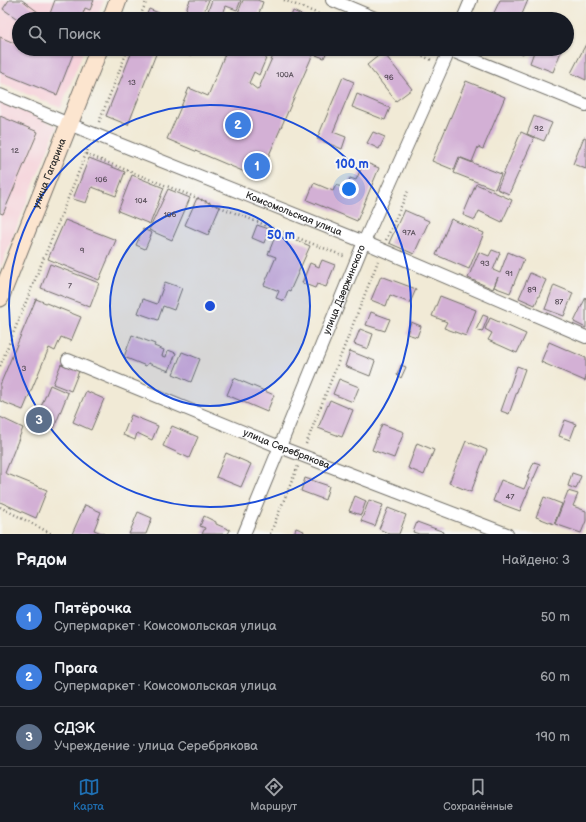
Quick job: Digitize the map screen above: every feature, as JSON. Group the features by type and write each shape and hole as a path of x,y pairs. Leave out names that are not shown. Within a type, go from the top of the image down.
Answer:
{"main road":[{"path":"114,12 118,0"},
{"name":"улица Гагарина","path":"0,298 96,56"}],"street":[{"path":"332,0 360,12"},
{"path":"466,12 471,0"},
{"name":"улица Дзержинского","path":"244,534 364,242 446,56"},
{"path":"466,56 586,105"},
{"name":"Комсомольская улица","path":"0,95 364,242 586,337"},
{"name":"улица Серебрякова","path":"68,360 302,456 507,534"}],"path":[{"path":"142,12 147,0"},
{"path":"284,0 313,12"},
{"path":"0,366 125,56"},
{"path":"421,56 443,65"},
{"path":"86,154 356,261"},
{"path":"270,534 382,250 408,191"},
{"path":"0,507 52,534"}],"shaded area":[{"path":"0,0 104,0 99,12 12,12 12,56 81,56 61,108 0,83"},
{"path":"0,101 57,126 0,269"}],"building":[{"path":"9,0 22,0 38,12 12,12 12,15 3,9"},
{"path":"55,0 94,0 90,10 85,8 84,12 51,12"},
{"path":"190,0 209,0 204,12 191,12 186,10"},
{"path":"212,0 241,0 237,10 226,6 224,12 208,12"},
{"path":"243,0 257,0 263,2 259,12 238,12"},
{"path":"500,0 528,0 523,12 494,12"},
{"path":"149,9 156,12 148,12"},
{"path":"0,37 12,42 12,56 72,56 57,95 0,72"},
{"path":"586,44 586,80 571,73"},
{"path":"130,56 155,56 128,125 106,116"},
{"path":"224,56 267,56 259,75 254,72 249,83 258,90 273,56 312,56 259,178 167,139 189,88 208,96"},
{"path":"378,56 386,56 412,89 396,101 367,65"},
{"path":"532,56 559,56 553,72 530,63"},
{"path":"343,77 354,82 333,132 346,137 342,149 317,139"},
{"path":"466,81 505,97 483,149 478,147 472,162 459,157 454,170 432,161"},
{"path":"357,94 390,108 385,120 352,107"},
{"path":"0,116 38,132 3,214 0,213"},
{"path":"534,116 552,123 544,141 527,134"},
{"path":"373,132 385,137 379,149 367,143"},
{"path":"521,132 534,138 509,194 497,189"},
{"path":"584,137 586,138 586,169 573,164"},
{"path":"89,158 125,172 116,196 92,187 86,203 73,199"},
{"path":"460,158 501,174 495,189 454,173"},
{"path":"364,162 379,168 357,221 307,200 314,183 333,191 336,185 346,189 350,178 356,180"},
{"path":"132,175 164,188 150,224 118,211"},
{"path":"476,184 512,200 502,222 479,211 475,220 463,215"},
{"path":"168,189 190,198 172,240 149,230"},
{"path":"197,198 220,207 208,235 185,225"},
{"path":"404,210 429,221 414,254 389,243"},
{"path":"451,219 484,233 469,269 436,255"},
{"path":"65,220 116,240 99,280 48,259"},
{"path":"257,225 269,229 264,243 252,238"},
{"path":"143,229 152,233 145,249 136,245"},
{"path":"277,232 310,246 284,301 276,298 279,291 264,285 276,257 268,254"},
{"path":"492,250 500,253 493,270 500,273 508,252 524,259 510,293 494,287 498,277 493,289 468,278 479,252 489,256"},
{"path":"322,260 335,265 326,287 317,284 315,288 302,283 310,263 319,267"},
{"path":"50,264 99,283 90,307 41,288"},
{"path":"530,273 546,280 535,305 519,298"},
{"path":"381,276 416,289 410,303 390,295 386,306 371,300"},
{"path":"165,282 182,288 174,310 163,306 158,320 138,313 143,299 157,304"},
{"path":"554,285 573,293 564,316 545,309"},
{"path":"440,296 476,310 466,336 444,328 447,322 432,316"},
{"path":"586,297 586,328 574,322"},
{"path":"36,299 81,317 71,341 61,337 55,351 49,348 23,410 0,401 0,385"},
{"path":"371,312 390,319 385,331 366,325"},
{"path":"483,315 488,317 482,332 476,330"},
{"path":"490,318 526,334 517,353 488,340 492,333 485,329"},
{"path":"411,322 421,326 417,337 407,334"},
{"path":"360,329 373,334 368,349 354,344"},
{"path":"132,335 155,344 154,346 164,350 162,356 166,357 168,350 176,353 169,371 148,363 146,366 124,357"},
{"path":"549,342 586,358 585,381 541,362"},
{"path":"350,351 375,361 370,376 345,366"},
{"path":"182,352 200,359 191,382 173,374"},
{"path":"61,364 79,371 71,391 53,384"},
{"path":"401,365 406,367 401,378 397,375"},
{"path":"517,366 525,369 509,414 501,411"},
{"path":"234,378 274,395 267,412 227,395"},
{"path":"339,379 359,387 353,402 333,394"},
{"path":"50,385 68,393 54,428 35,421"},
{"path":"86,391 104,399 91,430 73,422"},
{"path":"330,400 353,410 342,437 318,428"},
{"path":"131,415 158,426 152,440 137,433 135,440 123,435"},
{"path":"0,417 23,428 5,473 47,490 36,518 0,502"},
{"path":"565,420 576,424 570,440 559,436"},
{"path":"382,424 404,432 394,458 372,450"},
{"path":"172,426 198,437 189,458 163,446"},
{"path":"466,441 487,450 471,492 449,483"},
{"path":"417,443 434,450 424,475 408,468"},
{"path":"226,453 251,464 241,487 216,477"},
{"path":"534,462 540,464 520,511 493,501 501,480 524,489"},
{"path":"572,473 581,476 576,489 568,486"},
{"path":"305,478 329,486 325,500 301,491"},
{"path":"568,491 578,494 573,506 586,511 586,521 581,533 555,524"},
{"path":"355,496 366,501 361,515 349,511"},
{"path":"544,497 562,504 554,524 536,517"},
{"path":"369,500 383,505 375,526 361,521"},
{"path":"85,505 101,512 94,530 104,534 72,534"},
{"path":"388,508 406,515 399,534 390,534 379,529"},
{"path":"138,512 152,518 146,534 129,534"},
{"path":"204,516 216,522 216,524 230,530 228,534 202,534 205,528 200,526"},
{"path":"417,522 444,532 443,534 419,534 413,532"},
{"path":"296,528 304,531 303,534 294,534"}],"place":[{"name":"Прага","path":"238,125"},
{"name":"Пятёрочка","path":"257,166"},
{"name":"СДЭК","path":"39,420"}]}
